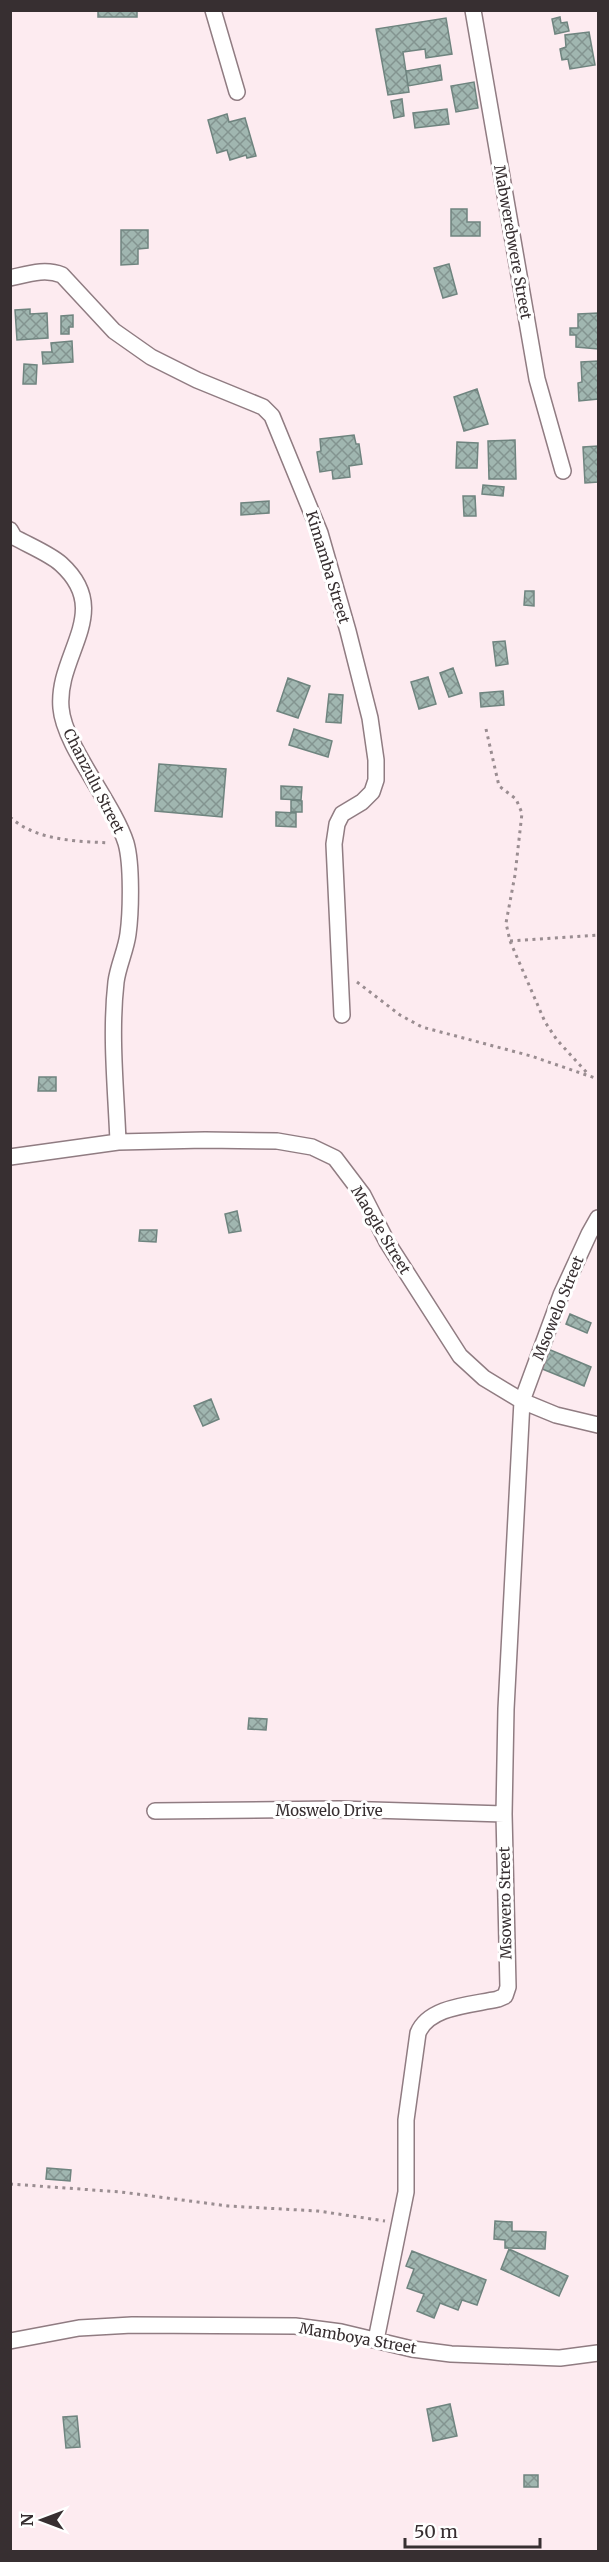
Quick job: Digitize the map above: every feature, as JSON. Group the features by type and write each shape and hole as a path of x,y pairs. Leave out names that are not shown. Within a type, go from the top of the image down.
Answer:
{"street":[{"path":"213,10 237,92"},
{"name":"Mabwerebwere Street","path":"473,10 537,379 563,471"},
{"name":"Kimamba Street","path":"10,278 52,270 62,274 114,331 151,357 197,380 262,407 272,416 320,533 370,718 376,760 376,780 372,792 362,802 342,814 337,824 334,844 342,1015"},
{"name":"Chanzulu Street","path":"10,530 14,537 61,564 77,583 83,596 85,612 61,689 60,709 76,748 104,796 126,844 130,904 128,934 116,981 114,1032 118,1142"},
{"name":"Maogle Street","path":"10,1157 118,1142 205,1140 277,1142 312,1147 335,1158 363,1195 387,1242 460,1356 484,1378 522,1401 556,1415 598,1425"},
{"name":"Msowelo Street","path":"522,1401 561,1295 598,1218"},
{"name":"Msowero Street","path":"376,2340 406,2192 406,2120 418,2033 422,2022 436,2014 498,1999 505,1996 508,1988 504,1814 510,1607 522,1401"},
{"name":"Moswelo Drive","path":"155,1811 339,1809 504,1814"},
{"name":"Mamboya Street","path":"10,2341 79,2328 132,2325 295,2326 341,2332 412,2349 451,2354 560,2358 598,2353"}],"path":[{"path":"486,729 499,786 516,799 522,813 515,875 506,924 510,941 545,1022 589,1076"},
{"path":"10,818 37,832 68,840 126,844"},
{"path":"510,941 598,934"},
{"path":"339,960 361,987 400,1015 422,1027 531,1056 598,1079"},
{"path":"10,2184 121,2192 228,2206 318,2211 400,2223"}],"building":[{"path":"98,10 137,10 137,17 98,17"},
{"path":"560,17 561,23 567,22 569,31 555,34 552,19"},
{"path":"446,18 452,54 426,58 425,49 403,52 409,92 388,95 376,29"},
{"path":"589,32 595,65 570,69 568,59 562,60 560,49 566,47 565,35"},
{"path":"440,65 442,80 408,86 406,71"},
{"path":"474,82 478,108 456,112 451,86"},
{"path":"402,99 404,116 394,118 391,101"},
{"path":"447,109 449,124 415,128 413,113"},
{"path":"227,114 229,122 245,118 256,156 247,158 246,155 230,160 227,150 217,153 208,120"},
{"path":"451,209 467,209 467,222 480,222 480,236 451,236"},
{"path":"121,230 148,230 148,248 138,249 138,264 121,265"},
{"path":"449,264 457,294 443,298 434,268"},
{"path":"30,309 30,314 47,313 48,338 17,340 15,310"},
{"path":"598,313 598,349 576,347 576,335 570,335 570,328 578,328 578,314"},
{"path":"73,315 73,327 69,327 69,334 61,334 61,316"},
{"path":"72,341 73,362 43,364 42,352 52,352 51,343"},
{"path":"598,361 598,399 579,401 578,383 582,382 581,362"},
{"path":"24,364 37,365 36,384 23,384"},
{"path":"477,389 488,424 464,431 454,397"},
{"path":"354,435 356,444 359,444 362,464 349,466 350,477 333,479 332,470 320,472 317,452 321,451 320,439"},
{"path":"515,440 516,479 489,479 488,441"},
{"path":"457,442 478,443 477,468 456,468"},
{"path":"598,446 598,482 585,483 583,447"},
{"path":"483,485 504,487 503,496 482,494"},
{"path":"463,496 475,496 476,516 464,516"},
{"path":"269,501 269,513 241,515 241,503"},
{"path":"525,591 534,591 534,606 524,605"},
{"path":"505,641 508,664 496,666 493,642"},
{"path":"453,668 462,693 449,697 440,673"},
{"path":"428,677 436,704 419,709 411,682"},
{"path":"288,678 310,686 298,718 277,711"},
{"path":"503,691 504,705 481,707 480,693"},
{"path":"329,694 343,695 341,723 326,722"},
{"path":"294,729 332,741 328,757 289,745"},
{"path":"159,764 226,769 222,817 155,811"},
{"path":"281,786 302,787 301,800 281,799"},
{"path":"291,800 302,801 302,812 291,812"},
{"path":"276,812 296,813 296,827 276,826"},
{"path":"39,1077 56,1077 56,1091 38,1091"},
{"path":"237,1211 241,1231 229,1233 225,1214"},
{"path":"140,1230 157,1230 156,1242 139,1241"},
{"path":"570,1314 591,1323 587,1333 566,1324"},
{"path":"548,1349 591,1367 584,1386 540,1368"},
{"path":"211,1399 219,1419 203,1426 194,1406"},
{"path":"249,1718 267,1719 266,1730 248,1729"},
{"path":"47,2168 71,2170 70,2181 46,2179"},
{"path":"495,2221 512,2222 512,2231 546,2232 545,2249 505,2248 505,2240 494,2239"},
{"path":"509,2249 568,2276 559,2296 501,2269"},
{"path":"412,2251 486,2280 477,2305 462,2300 458,2310 440,2303 434,2318 417,2311 424,2294 407,2288 414,2269 406,2266"},
{"path":"450,2404 457,2436 433,2441 427,2409"},
{"path":"77,2416 80,2447 66,2448 63,2417"},
{"path":"524,2475 538,2475 538,2487 524,2487"}]}
